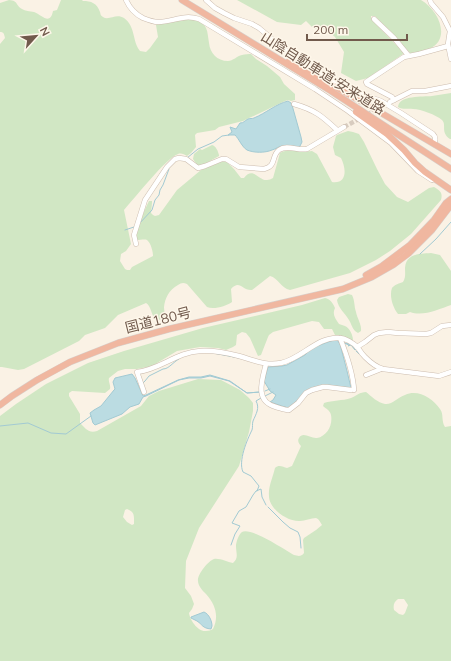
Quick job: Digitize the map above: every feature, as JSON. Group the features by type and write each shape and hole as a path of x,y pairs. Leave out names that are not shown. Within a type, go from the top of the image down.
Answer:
{"highway":[{"name":"山陰自動車道;安来道路","path":"182,0 356,107 451,169"},
{"path":"247,40 316,76 451,154"},
{"path":"276,57 387,134 425,172 451,190"},
{"name":"国道180号","path":"334,290 370,273 404,249 426,229 451,199"},
{"name":"国道180号","path":"0,405 31,384 70,362 118,343 170,329 343,289 367,279 393,265 409,252 437,224 451,205"}],"street":[{"path":"126,0 135,13 151,21 158,22 184,17 192,17 199,20 315,89 348,111 391,143 418,171 451,190"},
{"path":"206,0 224,13 259,28 284,49 332,80 352,91 381,101 401,113 435,135 434,144"},
{"path":"430,0 449,25 450,31 448,46 451,59"},
{"path":"374,19 394,38 408,55"},
{"path":"448,46 419,54 408,55 368,80 366,83 392,97 392,101 412,92 451,86"},
{"path":"294,104 314,111 337,130"},
{"path":"136,244 134,235 145,200 167,167 175,159 183,158 198,168 222,159 226,159 239,167 264,169 272,165 276,153 279,150 285,148 302,150 307,149 344,127"},
{"path":"357,346 379,333 426,334 431,333 442,326 451,325"},
{"path":"144,392 137,372 154,368 192,352 213,351 239,356 266,364 277,364 288,361 300,355 312,346 332,338 353,343 357,346 365,358 381,368 439,376 451,372"},
{"path":"266,364 261,387 264,399 269,405 289,410 309,391 323,387 352,390 352,380 341,341"},
{"path":"366,375 381,368"}],"green space":[{"path":"9,0 16,2 23,10 34,12 48,19 52,15 53,11 57,10 61,0 89,1 97,6 101,15 105,18 118,16 124,18 132,30 140,51 146,52 158,37 156,25 158,23 194,19 201,22 205,26 211,50 217,58 228,61 244,54 251,54 280,77 284,84 295,94 295,100 285,101 243,121 219,127 215,130 197,133 195,135 196,147 191,153 187,156 178,154 158,171 124,210 131,244 126,251 121,254 120,261 127,270 130,270 132,267 153,256 152,248 147,240 137,240 139,226 149,201 152,201 151,213 155,216 159,215 177,190 201,170 223,161 227,162 241,178 244,178 250,173 264,180 273,178 280,153 291,150 312,151 317,154 332,182 337,182 343,178 345,171 341,158 335,155 333,147 336,136 348,131 359,134 385,184 397,197 408,202 429,188 434,187 442,195 441,200 411,234 390,251 350,273 290,290 270,276 252,290 246,289 239,285 234,286 231,289 232,302 216,308 207,307 187,284 182,283 172,289 168,294 164,307 165,317 159,320 155,319 146,303 118,315 105,328 85,335 79,341 24,369 18,370 0,367 0,44 5,38 4,34 0,32 0,3"},
{"path":"237,0 421,0 428,5 438,18 441,32 440,39 436,45 429,49 410,53 375,16 371,16 371,19 403,52 403,54 368,78 356,81 341,73 344,52 335,37 326,29 314,29 306,21 301,25 277,22"},
{"path":"451,93 451,139 445,134 444,124 439,118 420,110 398,107 402,100"},
{"path":"212,145 217,149 219,156 201,166 197,165 193,159 194,154 200,149 202,150"},
{"path":"431,253 440,255 451,271 451,305 426,313 420,314 410,312 406,314 398,314 392,302 392,288 403,282 408,259 414,255"},
{"path":"348,294 352,295 353,297 361,326 361,331 358,333 354,330 340,308 337,300 339,297"},
{"path":"325,298 328,299 335,308 334,314 336,320 339,324 348,328 352,334 353,340 351,341 339,335 335,335 332,329 324,329 319,322 312,321 273,332 269,335 261,355 258,356 250,338 246,333 242,332 237,335 236,345 226,350 200,347 177,351 152,366 118,371 109,378 110,389 105,393 72,391 69,393 69,396 80,414 80,423 89,431 97,431 141,406 149,396 159,391 198,379 221,380 240,390 253,403 249,432 239,466 199,528 186,561 185,588 191,596 194,604 189,613 197,628 207,631 213,629 215,625 216,611 212,602 199,585 198,578 203,568 209,562 216,559 233,563 237,557 236,546 238,538 242,532 246,531 276,544 294,555 301,556 304,553 304,538 322,525 316,518 295,521 280,514 272,506 269,493 275,468 280,466 287,468 292,466 301,446 298,440 299,438 303,435 317,438 321,437 328,430 331,423 331,415 323,406 324,403 348,399 364,392 377,401 385,404 388,404 410,393 420,394 429,398 441,411 445,427 451,426 451,661 0,661 0,416 46,384 88,363 203,328 302,305","holes":["127,509 134,515 134,524 132,525 123,517 125,510","398,599 404,599 408,605 403,615 394,610 394,604"]}],"water":[{"path":"288,101 292,105 301,137 302,142 299,148 280,146 266,152 253,152 245,149 235,135 228,135 232,132 230,127 236,129 240,123 263,114 279,104"},
{"path":"337,339 339,343 344,343 340,344 351,388 325,385 299,399 288,408 270,402 276,395 270,391 264,381 268,367 287,365 305,355 312,348"},
{"path":"344,343 350,344 356,349 355,350 351,345 348,346 349,345"},
{"path":"132,374 143,396 178,380 189,377 210,375 230,381 247,393 229,381 210,376 179,380 143,397 139,404 130,407 122,414 95,425 90,413 101,406 115,389 113,382 115,378"},
{"path":"204,612 211,620 211,629 204,627 191,618"}],"waterway":[{"path":"187,158 198,149 214,142 222,136 229,135"},
{"path":"139,224 152,210 169,169"},
{"path":"420,254 451,222"},
{"path":"125,230 134,227"},
{"path":"356,351 359,354"},
{"path":"213,353 239,358"},
{"path":"143,383 149,376 167,368 179,359"},
{"path":"265,391 270,389"},
{"path":"265,396 273,392"},
{"path":"257,491 259,486 251,476 243,472 242,457 257,411 258,406 256,401 261,398"},
{"path":"0,426 28,423 51,433 66,434 91,416"},
{"path":"231,545 240,526 232,523 239,511 246,507 256,491 261,489 262,497 266,505"},
{"path":"268,507 290,528 298,532 301,548"}],"tunnel":[{"path":"344,127 389,103"}]}
